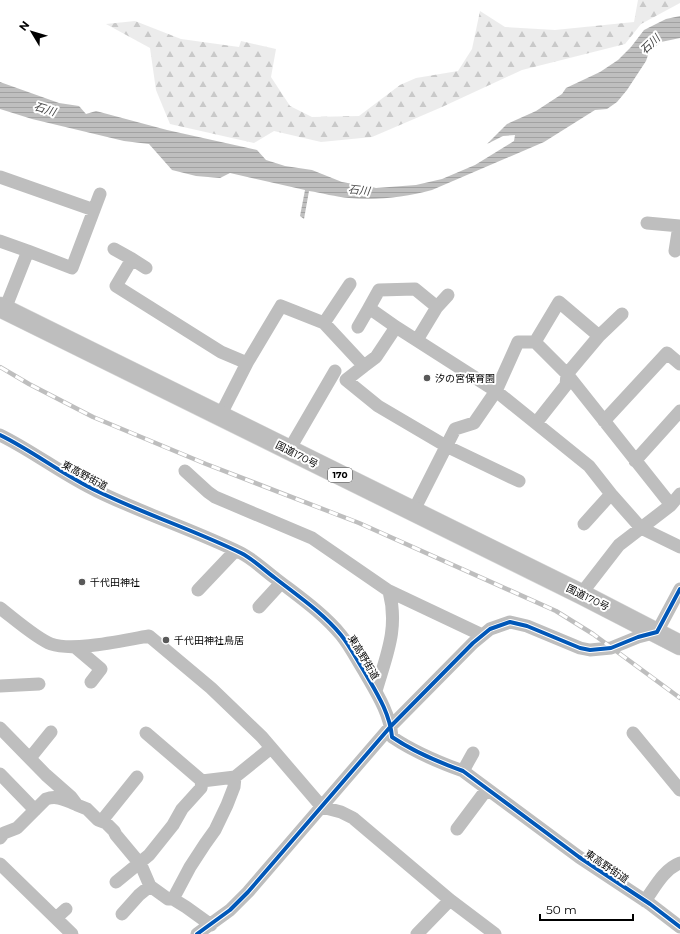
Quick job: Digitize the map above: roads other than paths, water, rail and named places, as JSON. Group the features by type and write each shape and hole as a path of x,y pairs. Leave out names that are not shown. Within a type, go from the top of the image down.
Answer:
{"highway":[{"name":"国道170号","path":"3,308 680,644"}],"street":[{"path":"0,177 94,210"},
{"path":"0,241 72,268 100,194"},
{"path":"647,223 680,226 676,251"},
{"path":"114,249 146,268"},
{"path":"3,308 28,251"},
{"path":"132,259 116,286 221,352 247,364"},
{"path":"324,323 350,284"},
{"path":"358,327 379,290 415,289 437,307"},
{"path":"417,340 437,307 448,295"},
{"path":"535,342 559,302 599,336"},
{"path":"220,416 247,364 281,306 324,323 364,366"},
{"path":"369,308 496,391 589,466 610,494 641,528 680,547"},
{"path":"536,423 566,385 566,374 599,336 622,314"},
{"path":"396,327 376,357 346,380 378,406 446,446 519,481"},
{"path":"413,512 455,429 474,423 496,391 518,342 535,342 566,374 671,505"},
{"path":"604,421 667,353 680,364"},
{"path":"289,450 335,371"},
{"path":"635,460 680,411"},
{"name":"東高野街道","path":"0,435 13,441 56,469 96,491 148,515 242,554 257,564 328,621 342,636 376,691 391,726 392,737 406,747 445,765 463,771 579,857 678,922"},
{"path":"185,471 215,497 312,538 389,592 482,635"},
{"path":"584,524 610,494"},
{"path":"581,594 619,545 671,505 680,494"},
{"path":"198,590 234,551"},
{"path":"259,607 281,583"},
{"path":"0,838 4,833 17,828 46,799 53,797 87,809 98,820 106,823 114,831 140,863 150,886 168,899 173,899 186,907 208,930 248,892 391,726 473,643 490,629 510,622 527,626 580,648 590,650 611,648 638,637 657,632 680,589"},
{"path":"376,691 392,638 393,617 392,602 389,592"},
{"path":"0,608 50,644 75,647 149,636 211,688 271,748 322,807 341,812 353,818 450,900 495,934"},
{"path":"75,647 101,669 91,682"},
{"path":"0,698 0,686 39,684"},
{"path":"0,728 72,797 77,805"},
{"path":"30,758 51,732"},
{"path":"146,733 202,781 235,777 271,748"},
{"path":"633,733 680,790"},
{"path":"463,771 473,753"},
{"path":"0,774 35,810"},
{"path":"104,822 104,818 137,776"},
{"path":"173,899 204,844 215,830 234,787 235,777"},
{"path":"116,882 149,855 173,825 182,809 201,788 202,781"},
{"path":"457,829 487,789"},
{"path":"645,901 663,875 671,867 680,863"},
{"path":"0,864 72,934"},
{"path":"122,914 150,886"},
{"path":"417,934 450,900"},
{"path":"56,918 66,908"}],"water":[{"name":"石川","path":"680,16 680,38 661,42 649,52 646,61 627,90 617,102 607,109 595,110 544,142 432,190 412,195 380,199 359,199 309,191 304,219 300,216 305,190 230,173 220,178 196,176 172,170 149,144 124,141 32,119 0,109 0,82 59,103 79,106 86,114 96,111 167,130 257,150 266,160 285,166 312,170 342,182 376,188 416,185 442,179 475,165 514,141 515,135 503,136 487,144 507,124 536,111 562,94 566,88 600,72 618,60 631,47 644,30 666,19"}],"railway":[{"path":"0,367 29,384 93,417 206,464 359,523 556,611 593,634 680,698"}],"place":[{"name":"汐の宮保育園","path":"427,378"},
{"name":"千代田神社","path":"82,582"},
{"name":"千代田神社鳥居","path":"166,640"}]}
